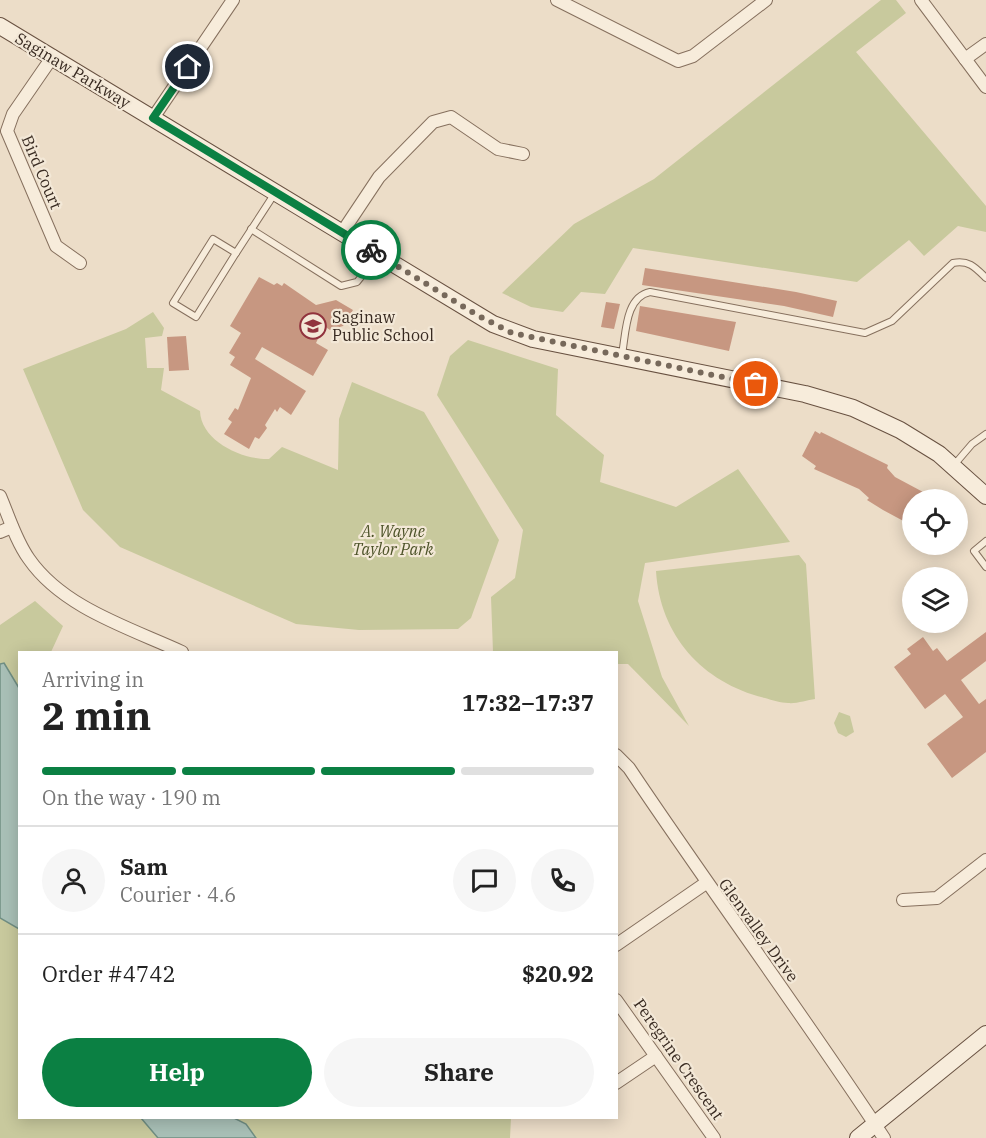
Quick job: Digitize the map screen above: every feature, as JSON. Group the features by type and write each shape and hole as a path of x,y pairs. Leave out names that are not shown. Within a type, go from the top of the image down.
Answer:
{"street":[{"path":"153,118 233,0"},
{"path":"557,0 678,61 693,56 766,0"},
{"path":"921,0 986,87"},
{"name":"Saginaw Parkway","path":"0,26 343,231 477,315 512,333 830,400 863,411 900,430 954,466 986,496"},
{"path":"965,59 986,44"},
{"name":"Bird Court","path":"53,56 13,114 7,131 56,246 80,263"},
{"path":"343,231 379,177 433,122 442,118 452,117 498,149 523,154"},
{"path":"0,496 12,527 29,559 60,591 86,608 180,651"},
{"path":"0,532 12,527"},
{"name":"Glenvalley Drive","path":"618,757 629,768 706,883 879,1131"},
{"path":"903,900 937,898 986,860"},
{"path":"618,944 706,883"},
{"name":"Peregrine Crescent","path":"618,1003 714,1138"},
{"path":"858,1138 879,1131 986,1034"},
{"path":"618,1082 656,1056"}],"lane":[{"path":"236,253 213,239 173,303 196,317 276,192"},
{"path":"251,229 341,286 357,282 379,255"},
{"path":"622,357 632,303 643,293 650,292 865,333 892,321 953,263 963,262 973,265 986,278"},
{"path":"954,466 972,444 986,434"},
{"path":"986,541 974,551 986,567"}],"green space":[{"path":"881,0 896,0 906,13 856,52 986,206 986,232 958,226 924,256 909,240 857,282 633,248 605,294 581,292 563,312 531,307 502,293 574,224 654,179"},
{"name":"A. Wayne Taylor Park","path":"153,312 164,328 162,336 145,338 147,368 164,368 161,390 200,411 207,431 215,440 236,452 269,459 282,447 338,470 339,419 352,382 424,412 499,540 471,618 458,629 359,630 296,624 120,547 83,510 23,369 126,329"},
{"path":"468,340 558,369 556,415 604,455 600,482 676,507 738,469 790,542 645,563 638,601 662,677 689,726 628,664 618,664 618,651 493,651 491,597 515,578 523,530 437,395 450,356"},
{"path":"799,555 806,564 815,699 785,703 743,691 722,681 689,653 676,636 666,616 659,595 656,571"},
{"path":"35,601 63,626 51,651 18,651 18,686 4,663 0,664 0,625"},
{"path":"839,712 850,716 854,732 846,737 838,733 834,723"},
{"path":"0,918 18,928 18,1119 142,1119 158,1138 0,1138"},
{"path":"236,1119 511,1119 510,1138 256,1138 246,1124"}],"shaded area":[{"path":"4,663 18,686 18,928 0,918 0,664"},
{"path":"142,1119 236,1119 246,1124 256,1138 158,1138"}],"building":[{"path":"645,268 796,292 837,301 833,317 784,306 642,285"},
{"path":"259,277 274,285 277,283 282,286 284,283 316,305 336,300 353,310 343,326 330,330 324,326 316,343 328,350 313,376 262,347 255,359 306,391 291,415 280,407 277,412 275,409 265,425 267,428 259,439 255,437 249,449 224,434 232,422 228,419 235,408 238,410 251,378 230,365 235,357 229,353 241,333 230,326"},
{"path":"606,302 620,304 614,329 601,327"},
{"path":"640,306 736,322 729,351 636,331"},
{"path":"186,336 189,370 169,371 167,337"},
{"path":"815,431 820,434 821,432 888,465 887,468 895,477 917,489 902,489 902,520 867,500 869,498 859,489 814,469 816,466 802,456"},
{"path":"986,632 986,661 961,680 979,704 986,699 986,752 952,778 927,744 963,717 945,694 925,709 894,667 911,654 907,649 923,637 933,651 937,648 947,661"}],"way so far":[{"path":"371,250 434,290 512,333 756,384"}],"place":[{"name":"Saginaw Public School","path":"313,326"}],"route":[{"path":"188,67 153,118 371,250"}]}
